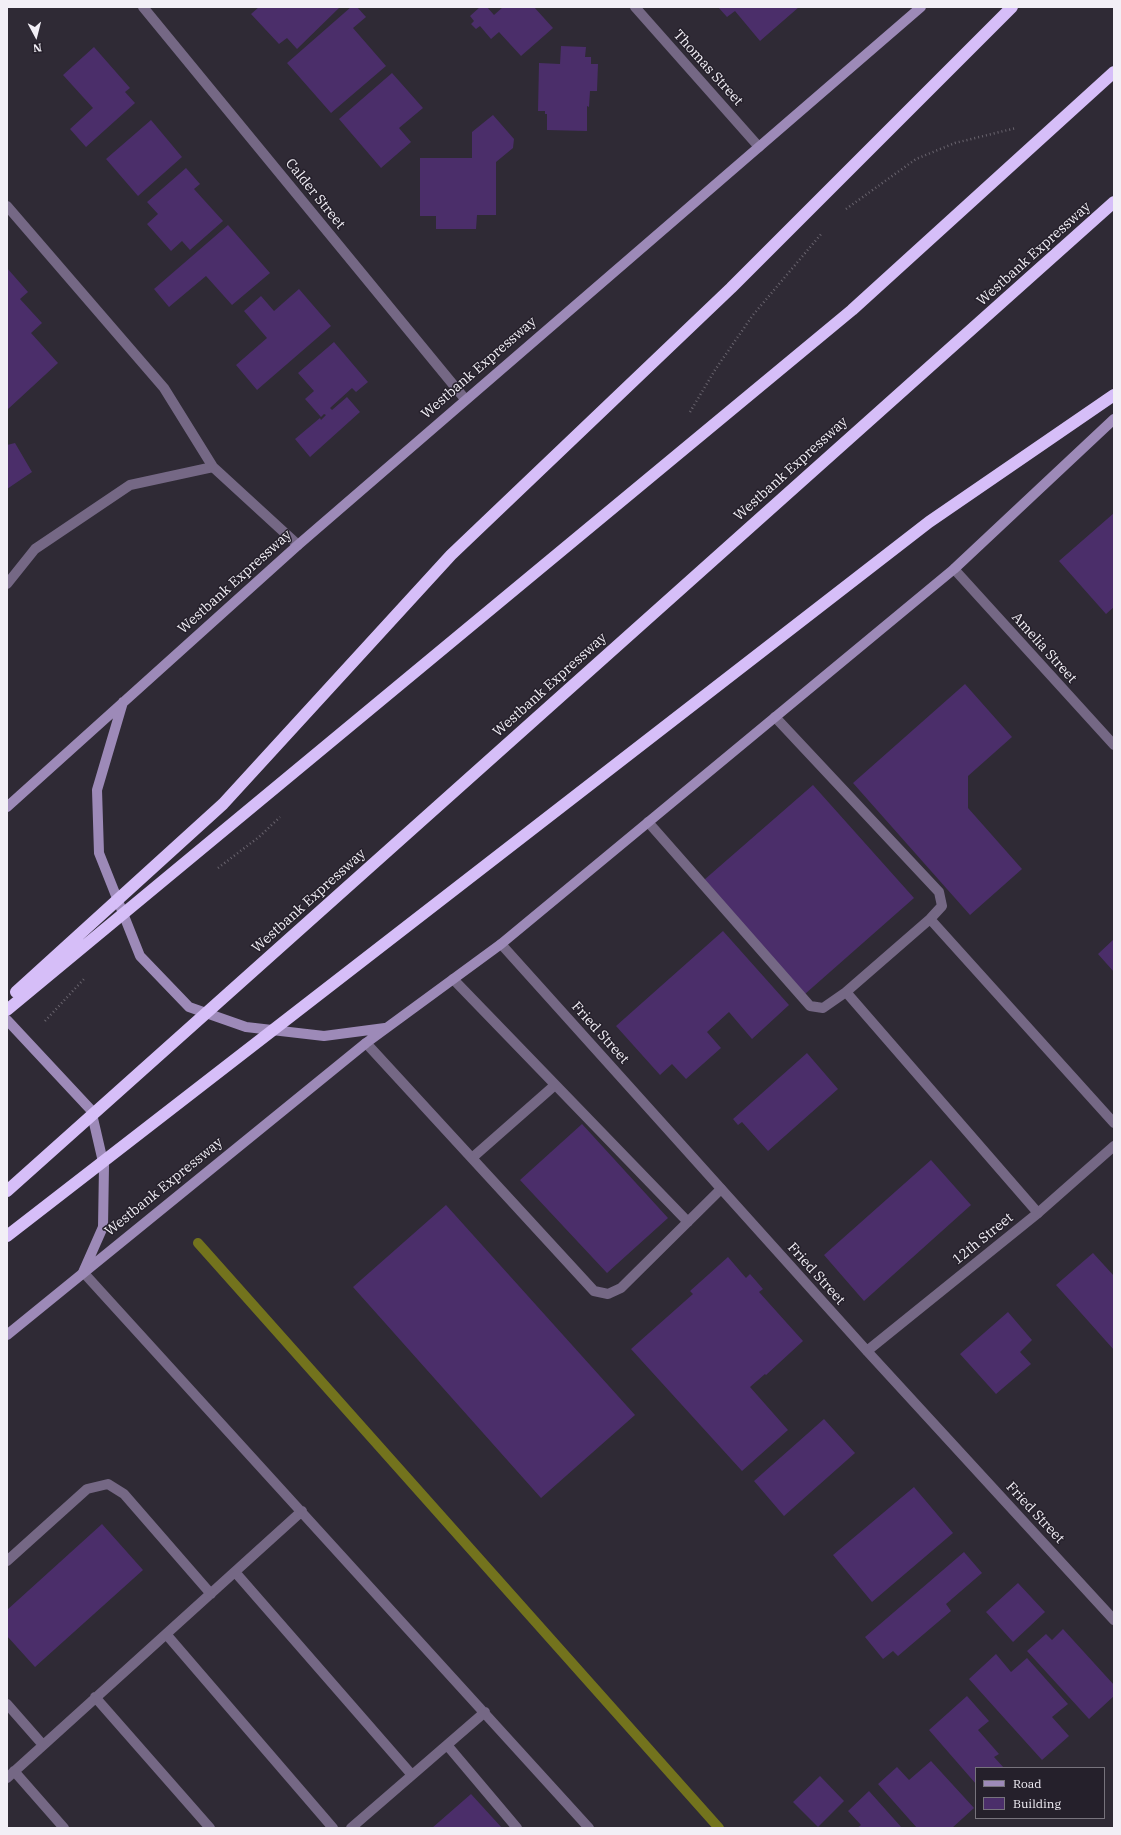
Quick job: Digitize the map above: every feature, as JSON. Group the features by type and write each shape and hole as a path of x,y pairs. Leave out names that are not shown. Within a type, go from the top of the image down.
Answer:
{"highway":[{"path":"7,1000 223,804 451,555 730,288 1012,7"},
{"path":"7,1010 852,310 1114,72"},
{"name":"Westbank Expressway","path":"7,1192 1114,202"},
{"path":"7,1236 929,522 1114,396"}],"main road":[{"name":"Westbank Expressway","path":"7,806 298,545 465,399 921,7"},
{"name":"Westbank Expressway","path":"7,1335 386,1027 501,944 954,569 1114,418"},
{"path":"123,702 97,790 100,853 140,956 189,1007 246,1026 324,1036 386,1027"},
{"path":"7,1020 91,1110 104,1166 103,1228 83,1272"}],"street":[{"name":"Calder Street","path":"144,7 465,399"},
{"name":"Thomas Street","path":"635,7 759,147"},
{"path":"7,206 164,388 213,467 298,545"},
{"path":"7,584 35,549 130,485 213,467"},
{"name":"Amelia Street","path":"954,569 1114,745"},
{"path":"648,822 810,1006 823,1008 846,992 930,920 942,906 939,892 775,717"},
{"path":"930,920 1114,1123"},
{"name":"Fried Street","path":"501,944 867,1351 1114,1620"},
{"path":"453,979 688,1222"},
{"path":"846,992 1038,1213"},
{"path":"366,1043 594,1291 608,1294 621,1288 721,1189"},
{"path":"472,1158 555,1085"},
{"name":"12th Street","path":"867,1351 1038,1213 1114,1146"},
{"path":"83,1272 589,1828"},
{"path":"7,1561 87,1489 108,1484 124,1494 211,1594"},
{"path":"64,1828 11,1774 302,1511"},
{"path":"236,1572 412,1774"},
{"path":"166,1634 333,1828"},
{"path":"96,1698 210,1828"},
{"path":"7,1704 43,1744"},
{"path":"351,1828 485,1712"},
{"path":"447,1745 517,1828"}],"path":[{"path":"45,1021 85,978"}],"building":[{"path":"259,7 340,7 297,49 287,38 279,44 251,14"},
{"path":"351,7 357,7 366,17 353,28 386,66 331,113 287,63"},
{"path":"480,7 487,7 494,15 503,7 534,7 553,28 521,56 499,32 491,39 480,26 476,29 471,24 474,21 470,16"},
{"path":"718,7 799,7 760,41 735,11 727,17"},
{"path":"561,46 586,47 585,57 591,57 591,64 598,64 597,91 590,91 589,107 587,106 587,131 547,130 547,114 545,114 545,111 538,111 539,63 560,64"},
{"path":"94,47 130,88 125,92 135,103 86,147 70,129 93,108 63,75"},
{"path":"392,73 423,108 399,128 411,142 381,168 339,119"},
{"path":"493,115 514,139 513,148 496,162 496,215 477,215 476,229 436,229 436,216 420,216 420,158 472,158 472,132"},
{"path":"151,120 182,157 138,196 106,159"},
{"path":"186,168 200,184 194,189 223,221 190,250 182,241 171,251 147,224 158,214 147,202"},
{"path":"228,225 270,273 232,305 206,276 169,307 154,289"},
{"path":"7,268 28,292 20,299 42,323 31,333 58,363 7,410"},
{"path":"299,289 331,326 257,390 236,365 267,338 244,311 261,296 274,311"},
{"path":"334,342 368,382 356,392 352,388 330,408 332,410 347,397 360,412 310,457 295,439 320,418 321,420 326,415 324,414 321,417 305,399 314,391 298,373"},
{"path":"15,443 32,472 7,489 7,445"},
{"path":"1114,513 1114,607 1106,614 1059,561"},
{"path":"965,684 1012,737 968,776 968,808 1022,869 970,915 853,783"},
{"path":"813,785 914,898 805,994 704,880"},
{"path":"723,931 789,1005 752,1039 729,1012 707,1032 721,1048 686,1079 672,1064 660,1075 616,1026"},
{"path":"1114,939 1114,972 1098,954"},
{"path":"807,1053 838,1089 768,1151 742,1122 738,1125 733,1119"},
{"path":"582,1124 668,1218 607,1273 520,1180"},
{"path":"931,1160 971,1205 864,1301 824,1255"},
{"path":"446,1205 635,1415 541,1498 353,1287"},
{"path":"1093,1253 1114,1276 1114,1350 1056,1285"},
{"path":"728,1257 746,1278 750,1274 763,1289 759,1292 803,1341 766,1375 765,1374 750,1387 788,1430 742,1471 631,1349 693,1294 690,1291"},
{"path":"1008,1312 1032,1340 1020,1352 1031,1364 996,1394 960,1354"},
{"path":"824,1419 855,1453 784,1516 754,1481"},
{"path":"914,1487 953,1533 872,1602 833,1555"},
{"path":"102,1524 143,1570 35,1667 7,1636 7,1610"},
{"path":"964,1552 982,1573 946,1604 951,1611 898,1656 893,1651 883,1659 865,1637"},
{"path":"1018,1583 1045,1612 1013,1642 986,1612"},
{"path":"1063,1629 1114,1685 1114,1696 1089,1719 1027,1651 1046,1634 1052,1640"},
{"path":"996,1654 1011,1672 1027,1658 1068,1704 1052,1717 1069,1736 1042,1760 969,1679"},
{"path":"967,1696 989,1721 978,1730 999,1754 994,1757 1003,1767 975,1767 975,1783 929,1730"},
{"path":"931,1761 974,1808 952,1828 917,1828 878,1784 897,1767 909,1780"},
{"path":"820,1776 844,1801 818,1827 793,1802"},
{"path":"869,1791 902,1828 857,1828 861,1825 848,1811"},
{"path":"471,1794 502,1828 432,1828"}],"waterway":[{"path":"198,1243 719,1828"}]}
